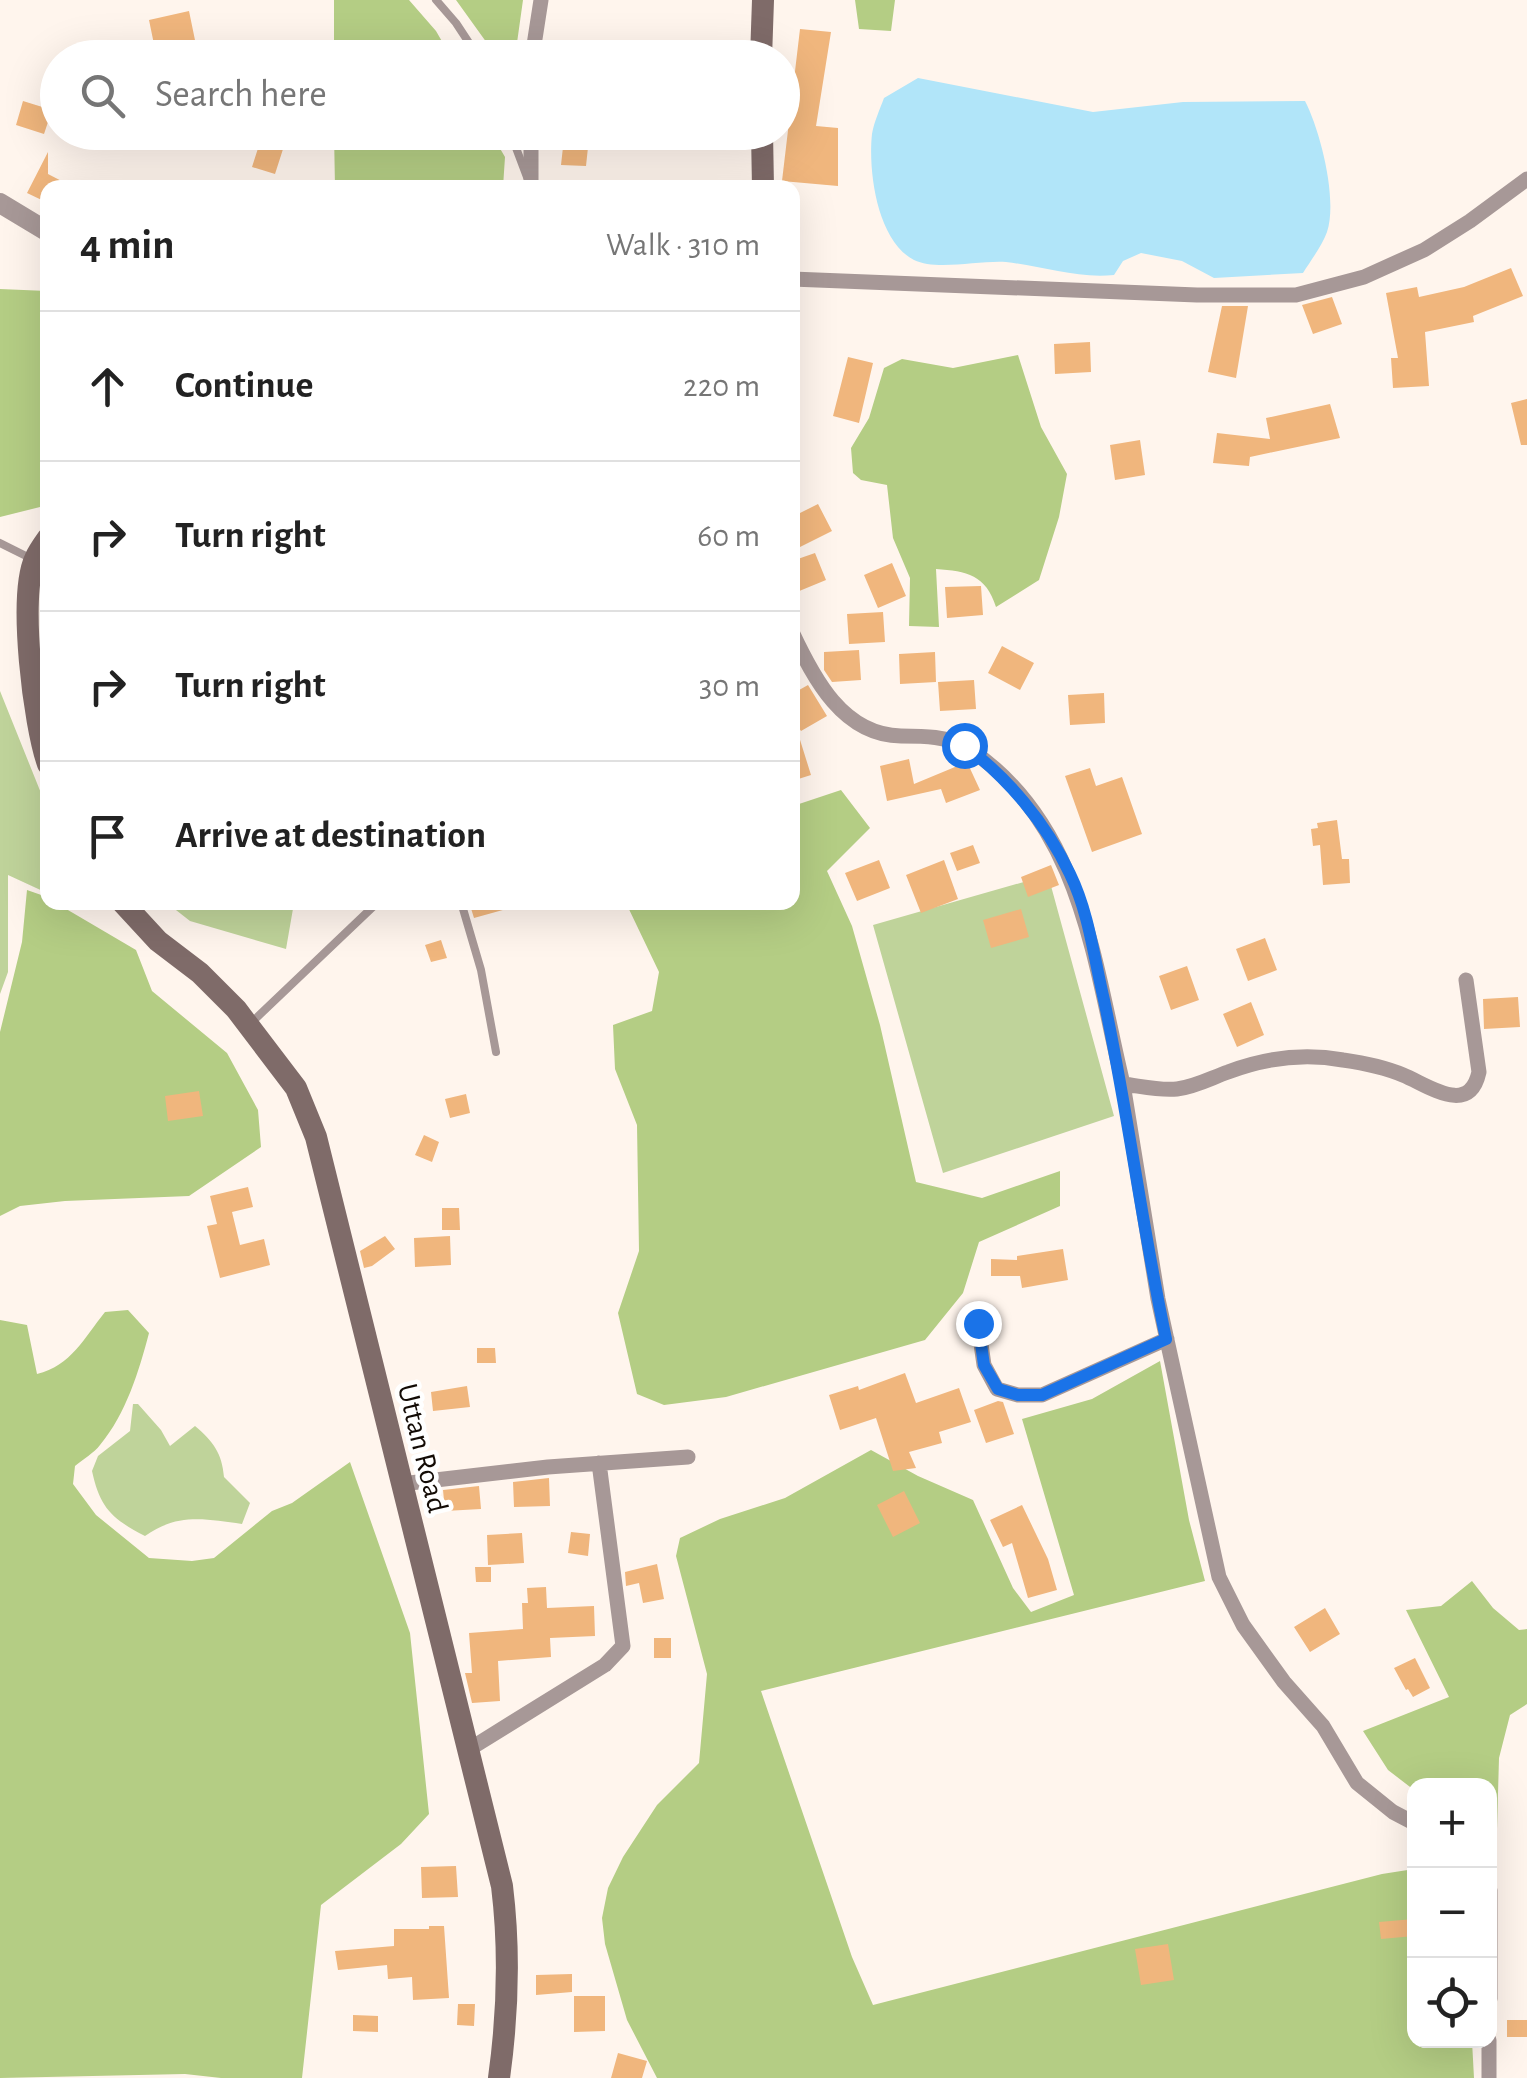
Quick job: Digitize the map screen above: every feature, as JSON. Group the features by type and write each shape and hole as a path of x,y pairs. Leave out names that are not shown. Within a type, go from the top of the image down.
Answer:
{"main road":[{"path":"762,40 764,0"},
{"path":"762,150 763,180"},
{"path":"40,551 34,560 28,594 40,734"},
{"name":"Uttan Road","path":"129,910 158,941 200,973 249,1026 296,1088 316,1137 502,1886 509,1943 508,2017 499,2078"}],"street":[{"path":"535,40 541,0"},
{"path":"531,150 531,180"},
{"path":"800,279 1197,296 1296,296 1364,278 1424,250 1470,222 1527,179"},
{"path":"0,202 40,227"},
{"path":"800,649 815,680 842,711 872,732 940,738 964,745 989,764 1052,840 1072,876 1086,919 1123,1084 1166,1339 1218,1577 1242,1625 1284,1682 1324,1726 1357,1783 1407,1818"},
{"path":"1123,1084 1172,1090 1264,1061 1300,1056 1370,1064 1439,1093 1465,1093 1474,1086 1478,1072 1466,980"},
{"path":"978,1323 984,1365 998,1389 1018,1395 1042,1395 1166,1339"},
{"path":"402,1484 688,1456"},
{"path":"468,1750 606,1665 623,1646 599,1463"},
{"path":"1489,2048 1489,2078"}],"lane":[{"path":"436,0 467,40"},
{"path":"517,150 528,180"},
{"path":"0,543 34,560"},
{"path":"249,1026 370,910"},
{"path":"463,910 481,970 496,1052"}],"green space":[{"path":"334,0 409,0 441,40 334,40"},
{"path":"456,0 523,0 517,40 485,40"},
{"path":"855,0 895,0 891,31 859,29"},
{"path":"334,150 501,150 505,157 503,180 335,180"},
{"path":"0,289 40,291 40,507 0,517"},
{"path":"1018,355 1041,427 1067,474 1059,517 1039,580 996,607 981,581 957,571 936,569 939,627 909,626 910,578 893,538 887,485 861,480 853,473 851,448 869,418 884,368 902,359 953,368"},
{"path":"0,691 40,791 40,890 8,875 8,972 0,994"},
{"path":"841,790 870,828 827,871 852,926 880,1025 916,1182 982,1198 1060,1171 1060,1206 979,1242 963,1293 925,1340 726,1397 664,1405 637,1394 618,1313 639,1251 637,1125 615,1069 613,1025 652,1011 659,972 629,910 800,910 800,804"},
{"path":"1048,875 1114,1116 943,1173 873,925"},
{"path":"27,890 40,895 40,910 68,910 136,950 152,991 227,1053 258,1110 261,1147 189,1196 65,1201 20,1206 0,1216 0,1032 22,942"},
{"path":"176,910 293,910 286,949 190,921"},
{"path":"128,1310 149,1333 136,1377 109,1433 98,1448 75,1466 73,1484 96,1515 149,1558 214,1558 272,1511 292,1503 350,1462 410,1633 429,1814 401,1844 321,1905 302,2078 185,2074 0,2078 0,1320 27,1325 37,1374 68,1358 105,1312"},
{"path":"1160,1361 1189,1520 1205,1581 761,1691 852,1957 873,2005 1407,1870 1407,2048 1472,2048 1474,2078 657,2078 627,2020 605,1944 602,1918 608,1888 623,1857 657,1805 699,1763 707,1674 676,1556 680,1538 720,1519 785,1498 871,1450 973,1500 1013,1588 1031,1612 1074,1595 1022,1419 1092,1399"},
{"path":"133,1404 138,1404 161,1430 170,1446 195,1426 207,1437 219,1454 224,1477 250,1503 242,1524 180,1521 145,1536 109,1511 92,1471 98,1456 130,1431"},
{"path":"1472,1581 1493,1608 1519,1630 1527,1629 1527,1704 1510,1715 1499,1758 1497,1829 1497,1778 1407,1778 1407,1785 1388,1770 1363,1731 1449,1697 1406,1610 1441,1606"}],"water":[{"path":"918,78 1093,112 1183,102 1305,101 1326,165 1330,202 1327,232 1303,273 1214,278 1182,261 1141,253 1123,261 1114,275 1100,276 1006,262 946,265 914,260 901,251 883,222 871,149 873,129 884,98"}],"building":[{"path":"189,11 195,40 153,40 149,20"},
{"path":"800,29 831,32 816,126 838,128 838,186 782,180 786,150 800,150"},
{"path":"23,101 40,106 40,133 16,125"},
{"path":"257,150 283,150 275,174 252,167"},
{"path":"563,150 588,150 586,166 561,165"},
{"path":"48,152 48,174 60,180 40,180 40,199 27,193"},
{"path":"1511,268 1523,296 1473,316 1474,322 1425,332 1429,386 1393,388 1391,358 1398,358 1386,293 1417,287 1419,297 1464,287"},
{"path":"1332,297 1342,324 1313,334 1302,305"},
{"path":"1222,306 1248,306 1236,378 1208,372"},
{"path":"1090,342 1091,372 1055,374 1054,344"},
{"path":"848,357 873,363 859,423 833,416"},
{"path":"1527,399 1527,445 1521,445 1511,403"},
{"path":"1330,404 1340,438 1250,457 1249,466 1213,463 1217,433 1270,439 1266,418"},
{"path":"1140,440 1145,475 1115,480 1110,445"},
{"path":"818,504 832,531 800,547 800,513"},
{"path":"815,553 826,580 800,591 800,558"},
{"path":"892,563 906,596 878,608 864,575"},
{"path":"981,586 983,615 947,618 945,587"},
{"path":"883,612 885,642 849,644 847,614"},
{"path":"1002,646 1034,663 1020,690 988,673"},
{"path":"859,650 861,680 832,682 824,670 824,652"},
{"path":"935,652 936,682 900,684 899,654"},
{"path":"974,680 976,709 940,711 938,682"},
{"path":"808,685 827,716 801,731 800,730 800,690"},
{"path":"1104,693 1105,723 1070,725 1068,695"},
{"path":"800,740 811,775 800,778"},
{"path":"909,759 914,784 967,762 980,790 946,803 941,789 887,801 880,766"},
{"path":"1090,768 1096,786 1122,777 1142,834 1092,852 1065,776"},
{"path":"1337,820 1342,859 1349,859 1350,883 1323,885 1320,845 1313,846 1311,829 1318,828 1317,823"},
{"path":"973,845 980,863 957,871 950,853"},
{"path":"879,860 890,888 857,901 845,873"},
{"path":"944,860 958,899 921,913 906,875"},
{"path":"1051,865 1059,885 1028,897 1021,877"},
{"path":"1021,909 1029,937 991,948 983,920"},
{"path":"472,910 503,910 474,918"},
{"path":"1265,938 1277,970 1248,981 1236,949"},
{"path":"441,940 447,958 431,962 425,945"},
{"path":"1187,966 1199,1000 1171,1010 1159,976"},
{"path":"1518,997 1520,1027 1484,1029 1483,999"},
{"path":"1251,1002 1264,1035 1237,1047 1223,1014"},
{"path":"199,1091 203,1116 168,1121 165,1096"},
{"path":"466,1094 470,1113 450,1118 445,1099"},
{"path":"424,1135 439,1142 432,1162 415,1155"},
{"path":"248,1187 253,1207 232,1212 240,1245 264,1239 270,1265 220,1278 207,1226 217,1224 210,1196"},
{"path":"442,1208 459,1208 460,1230 442,1230"},
{"path":"385,1236 395,1249 364,1268 360,1251"},
{"path":"450,1236 451,1265 415,1267 414,1238"},
{"path":"1063,1249 1068,1280 1022,1288 1020,1276 991,1276 991,1259 1017,1260 1017,1256"},
{"path":"477,1348 495,1348 496,1363 477,1363"},
{"path":"905,1373 916,1403 959,1388 971,1422 939,1432 942,1443 909,1452 916,1468 893,1471 876,1418 840,1430 829,1395 858,1386 859,1390"},
{"path":"467,1386 470,1407 433,1411 431,1392"},
{"path":"1003,1402 1014,1434 986,1443 974,1410"},
{"path":"549,1478 550,1506 514,1507 513,1482"},
{"path":"479,1486 481,1509 445,1511 443,1490"},
{"path":"904,1491 920,1523 893,1537 877,1505"},
{"path":"1022,1505 1048,1559 1057,1590 1028,1598 1012,1543 1003,1547 990,1520"},
{"path":"571,1532 590,1534 588,1556 568,1553"},
{"path":"522,1533 524,1563 488,1565 487,1535"},
{"path":"657,1564 664,1599 643,1603 639,1583 626,1586 625,1572"},
{"path":"475,1567 491,1567 491,1582 476,1582"},
{"path":"546,1587 547,1608 594,1606 595,1636 550,1638 551,1657 498,1661 500,1701 472,1703 465,1673 472,1673 469,1633 523,1629 522,1603 528,1603 527,1588"},
{"path":"1325,1608 1340,1634 1310,1652 1294,1627"},
{"path":"654,1638 671,1638 671,1658 654,1658"},
{"path":"1415,1658 1430,1688 1413,1697 1394,1668"},
{"path":"456,1866 458,1897 422,1898 421,1867"},
{"path":"1407,1920 1407,1937 1381,1939 1379,1922"},
{"path":"444,1926 449,1998 413,2000 412,1977 388,1979 387,1965 338,1970 335,1951 394,1946 394,1929"},
{"path":"1168,1944 1174,1980 1141,1985 1135,1949"},
{"path":"572,1974 572,1992 536,1995 536,1975"},
{"path":"574,1996 605,1996 605,2031 574,2032"},
{"path":"458,2004 475,2004 474,2026 457,2025"},
{"path":"353,2015 378,2016 378,2032 353,2031"},
{"path":"1507,2020 1527,2020 1527,2037 1507,2037"},
{"path":"618,2053 647,2061 642,2078 611,2078"}],"route":[{"path":"964,745 989,764 1022,800 1052,840 1072,876 1086,919 1123,1084 1166,1339 1042,1395 1018,1395 998,1389 984,1365 978,1323"}]}
